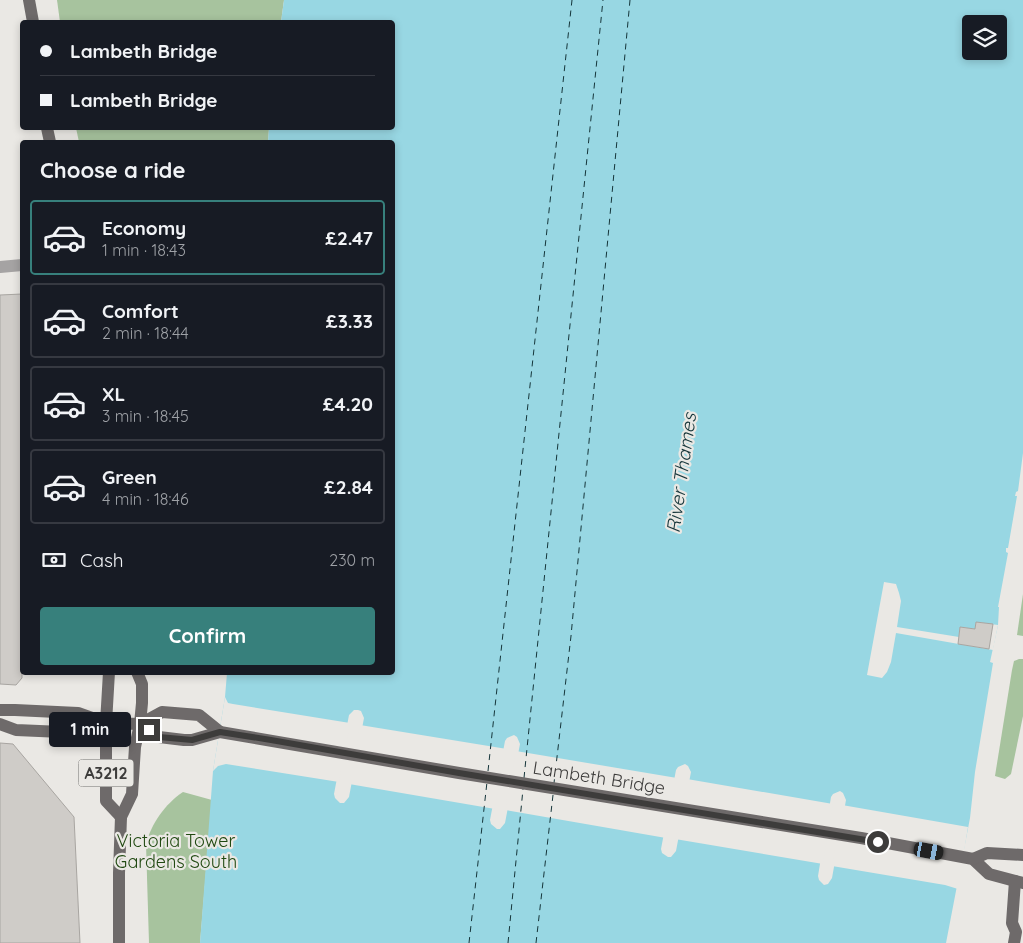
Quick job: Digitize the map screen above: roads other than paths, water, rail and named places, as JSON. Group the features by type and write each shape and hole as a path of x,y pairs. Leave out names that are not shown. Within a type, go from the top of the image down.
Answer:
{"main road":[{"path":"30,0 33,20"},
{"name":"A3212","path":"109,675 106,723 106,801 121,817"},
{"name":"A3212","path":"119,943 118,873 121,817 132,794 135,747 140,724 142,684 138,675"},
{"path":"0,710 78,713 106,723 140,724 162,712 200,715 220,732"},
{"path":"0,724 16,730 86,734 106,723"},
{"name":"Lambeth Bridge","path":"140,724 159,737 192,740 220,732 861,838 968,858 989,874 1019,882"},
{"name":"Lambeth Bridge","path":"968,858 987,852 1023,855"},
{"path":"1014,943 1016,932 1012,924 1019,882"}],"street":[{"path":"0,267 20,265"}],"water":[{"name":"River Thames","path":"284,0 1023,0 1023,453 1008,548 1006,548 1008,553 998,607 998,625 990,662 993,663 975,772 970,818 946,943 200,943 213,771 227,675 395,675 395,140 268,140 269,130 395,130 395,20 281,20","holes":["354,710 361,711 364,718 349,797 344,803 340,803 334,794 349,715","514,735 520,744 505,823 500,829 497,829 491,824 490,820 505,741","685,764 691,772 676,851 671,857 668,857 662,853 661,849 676,770","840,791 846,800 832,878 828,884 824,885 818,876 831,797"]}],"park label":[{"name":"Victoria Tower Gardens South","path":"176,851"}]}
